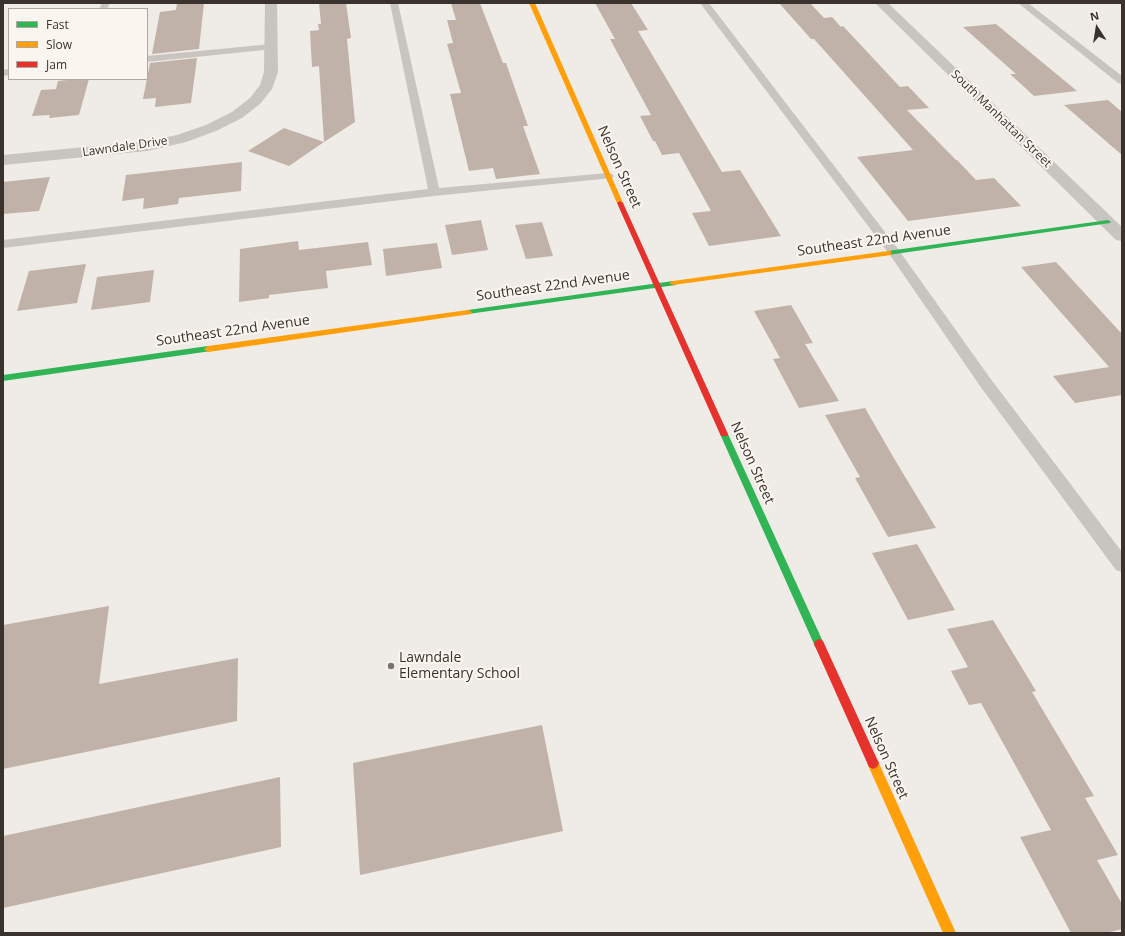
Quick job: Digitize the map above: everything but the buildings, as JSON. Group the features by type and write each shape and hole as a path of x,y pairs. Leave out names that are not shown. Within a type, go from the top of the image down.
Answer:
{"street":[{"name":"Lawndale Drive","path":"3,160 148,146 181,139 211,128 243,111 255,101 267,86 271,72 271,3"},
{"name":"Nelson Street","path":"532,3 656,285 950,933"},
{"name":"South Manhattan Street","path":"881,3 1122,236"},
{"name":"Southeast 22nd Avenue","path":"3,378 1108,222"}],"lane":[{"path":"394,3 434,192"},
{"path":"704,3 894,252 985,382 1122,565"},
{"path":"1022,3 1122,81"},
{"path":"148,59 271,47"},
{"path":"3,244 434,192 608,176"}],"traffic: fast":[{"path":"888,253 1108,222"},
{"path":"468,312 673,283"},
{"path":"3,378 208,349"},
{"path":"724,434 819,644"}],"traffic: slow":[{"path":"532,3 620,203"},
{"path":"673,283 888,253"},
{"path":"208,349 468,312"},
{"path":"873,763 950,933"}],"traffic: jam":[{"path":"620,203 724,434"},
{"path":"819,644 873,763"}],"place":[{"name":"Lawndale Elementary School","path":"391,666"}]}
